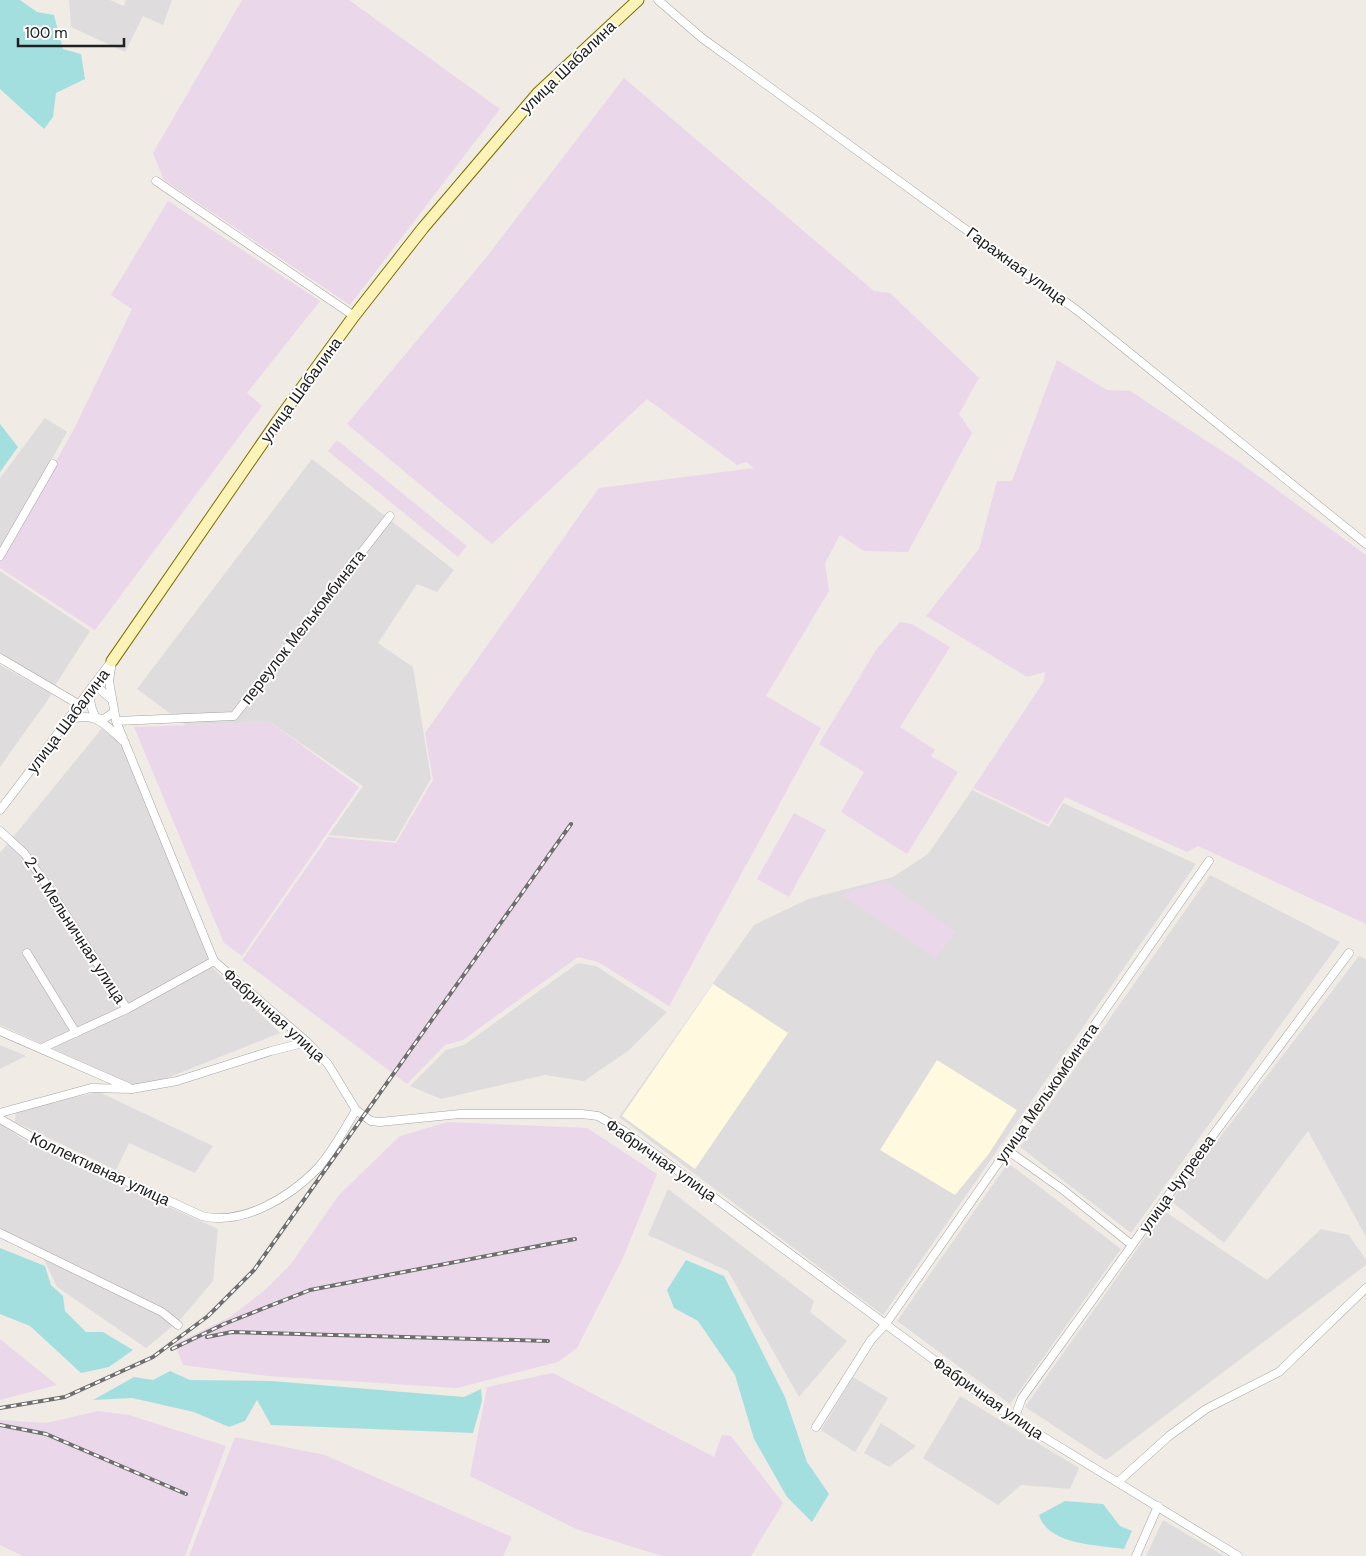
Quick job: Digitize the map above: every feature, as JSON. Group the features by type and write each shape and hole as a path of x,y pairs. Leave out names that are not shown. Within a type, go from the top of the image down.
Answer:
{"street":[{"name":"улица Шабалина","path":"0,810 34,768 78,704 112,661 277,422 354,316 422,228 538,93 638,0"},
{"name":"Гаражная улица","path":"658,0 710,44 1078,311 1366,544"},
{"path":"156,182 354,316"},
{"path":"0,556 52,464"},
{"name":"переулок Мелькомбината","path":"116,721 234,716 390,516"},
{"path":"0,658 78,704"},
{"name":"Фабричная улица","path":"112,661 109,680 116,721 214,961 307,1042 337,1076 356,1110 371,1121 380,1122 460,1114 582,1114 598,1116 624,1131 1014,1419 1238,1556"},
{"path":"111,699 94,684 89,697 91,709 96,718 125,743"},
{"path":"66,721 77,716 104,719 114,712"},
{"name":"2-я Мельничная улица","path":"0,831 24,852 127,1009"},
{"name":"улица Мелькомбината","path":"816,1427 870,1340 885,1325 1209,861"},
{"path":"27,953 76,1033"},
{"name":"улица Чугреева","path":"1014,1419 1022,1398 1132,1245 1349,953"},
{"path":"42,1048 127,1009 214,961"},
{"path":"0,1031 132,1089"},
{"path":"0,1113 91,1088 132,1089 177,1082 271,1051 307,1042"},
{"name":"Коллективная улица","path":"0,1119 35,1139 202,1216 228,1219 250,1214 281,1196 318,1167 334,1147 356,1110"},
{"path":"1007,1150 1062,1189 1132,1245"},
{"path":"0,1233 162,1312 178,1325"},
{"path":"1118,1482 1169,1436 1206,1408 1280,1372 1366,1288"},
{"path":"1136,1556 1158,1506"}],"shaded area":[{"path":"69,0 110,0 124,6 126,0 172,0 163,25 143,16 125,52 71,27"},
{"path":"242,0 349,0 500,109 350,305 164,180 153,153"},
{"path":"624,78 874,291 890,293 979,378 959,414 972,433 908,552 864,551 840,535 825,563 829,591 766,696 821,728 669,1006 598,962 578,957 463,1040 445,1045 407,1084 242,960 328,837 396,843 433,780 425,733 599,488 754,468 746,462 737,465 647,399 492,544 347,424 485,259"},
{"path":"168,201 320,301 247,393 262,406 95,630 0,568 0,558 72,433 132,309 111,295"},
{"path":"1057,360 1107,390 1130,391 1239,462 1366,555 1366,924 1198,846 1187,852 1065,797 1048,824 973,788 1044,681 1045,672 1027,677 926,616 979,549 997,481 1012,481"},
{"path":"45,418 67,432 0,551 0,478"},
{"path":"337,440 467,546 458,557 328,451"},
{"path":"312,459 454,570 437,592 417,584 378,643 413,667 431,779 395,841 329,835 363,786 270,722 186,725 137,689"},
{"path":"0,571 90,631 54,687 0,656"},
{"path":"900,622 912,624 950,647 900,727 935,750 931,756 958,772 907,854 841,812 864,772 819,744 876,650"},
{"path":"0,665 52,694 0,767"},
{"path":"270,722 359,787 242,956 224,943 134,727"},
{"path":"103,727 118,740 130,760 211,966 280,1033 167,1078 135,1086 0,1025 0,853"},
{"path":"972,790 1049,827 1063,803 1196,864 883,1315 619,1117 754,925 808,899 893,877 928,854"},
{"path":"794,813 826,830 789,897 757,879"},
{"path":"1210,875 1340,942 1131,1233 1020,1147"},
{"path":"886,881 956,932 936,958 843,896 846,892"},
{"path":"1359,956 1366,959 1366,1237 1308,1131 1224,1243 1171,1201"},
{"path":"578,963 596,966 667,1012 628,1051 584,1081 545,1075 441,1099 410,1086 446,1050 464,1045"},
{"path":"713,984 788,1033 695,1169 622,1116"},
{"path":"0,1045 26,1056 0,1069"},
{"path":"937,1060 1017,1110 988,1155 955,1195 880,1150"},
{"path":"99,1092 213,1146 195,1173 129,1143 116,1170 15,1122 16,1111"},
{"path":"448,1122 587,1128 657,1174 623,1258 577,1348 558,1362 457,1388 268,1376 183,1365 175,1344 230,1317 265,1290 291,1264 338,1196 400,1136"},
{"path":"0,1124 32,1145 218,1229 213,1281 179,1321 146,1348 57,1287 39,1249 0,1229"},
{"path":"1008,1163 1121,1249 1010,1404 897,1321"},
{"path":"668,1189 814,1301 810,1312 847,1341 799,1397 728,1271 648,1235"},
{"path":"1164,1211 1267,1280 1321,1229 1349,1235 1366,1260 1366,1265 1106,1460 1025,1407"},
{"path":"0,1339 57,1385 0,1400"},
{"path":"553,1373 714,1457 722,1435 731,1436 783,1503 751,1556 662,1556 576,1529 470,1476 487,1387"},
{"path":"853,1377 888,1398 855,1452 821,1430"},
{"path":"960,1396 1079,1468 1070,1489 1021,1485 998,1505 923,1458"},
{"path":"98,1411 129,1415 226,1446 185,1556 23,1556 0,1545 0,1420 46,1423"},
{"path":"881,1423 916,1446 889,1467 864,1453"},
{"path":"235,1437 325,1455 512,1537 503,1556 189,1556"},
{"path":"1163,1520 1224,1556 1146,1556"}],"water":[{"path":"0,0 20,0 37,12 54,15 63,49 81,54 85,79 56,93 53,117 44,129 0,89"},
{"path":"0,424 18,447 0,472"},
{"path":"0,1248 45,1266 51,1285 63,1296 65,1311 86,1332 103,1332 133,1350 109,1367 81,1373 30,1326 0,1314"},
{"path":"686,1260 724,1276 785,1397 807,1462 829,1494 812,1522 787,1497 754,1439 735,1375 698,1321 674,1308 667,1290"},
{"path":"170,1371 190,1380 272,1381 464,1397 481,1389 482,1401 473,1433 271,1425 257,1400 245,1421 229,1427 194,1412 132,1398 93,1400 134,1377 153,1380"},
{"path":"1065,1501 1103,1504 1120,1526 1132,1531 1124,1549 1075,1542 1052,1532 1044,1525 1039,1515"}],"railway":[{"path":"0,1408 65,1397 153,1357 208,1316 254,1270 571,824"},
{"path":"172,1349 224,1324 310,1290 575,1239"},
{"path":"207,1337 232,1332 548,1341"},
{"path":"0,1425 46,1434 186,1494"}]}
